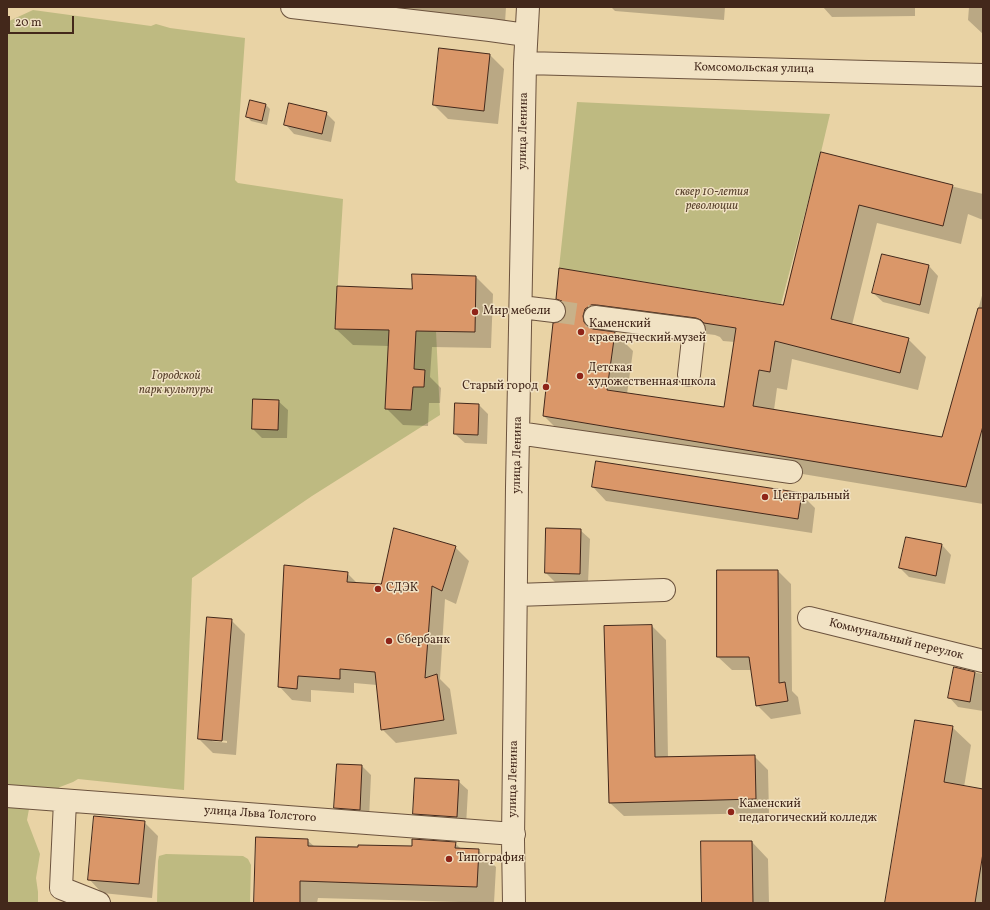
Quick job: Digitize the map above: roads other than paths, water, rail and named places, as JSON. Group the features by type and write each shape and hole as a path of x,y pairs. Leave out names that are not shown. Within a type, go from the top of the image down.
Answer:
{"street":[{"path":"292,7 526,35"},
{"name":"улица Ленина","path":"514,903 518,433 525,64 528,7"},
{"name":"Комсомольская улица","path":"525,64 983,75"},
{"path":"520,307 554,311"},
{"path":"595,317 694,330 689,375"},
{"path":"518,433 791,472"},
{"path":"516,595 664,590"},
{"name":"Коммунальный переулок","path":"809,618 983,661"},
{"name":"улица Льва Толстого","path":"7,796 514,834"},
{"path":"65,801 60,888 99,903"}],"tunnel":[{"path":"554,311 595,317"}],"place":[{"name":"Мир мебели","path":"475,312"},
{"name":"Каменский краеведческий музей","path":"581,332"},
{"name":"Детская художественная школа","path":"580,376"},
{"name":"Старый город","path":"546,387"},
{"name":"Центральный","path":"765,497"},
{"name":"СДЭК","path":"378,589"},
{"name":"Сбербанк","path":"389,641"},
{"name":"Каменский педагогический колледж","path":"731,812"},
{"name":"Типография","path":"449,859"}],"park label":[{"name":"сквер 10-летия революции","path":"712,200"},
{"name":"Городской парк культуры","path":"176,384"}]}
